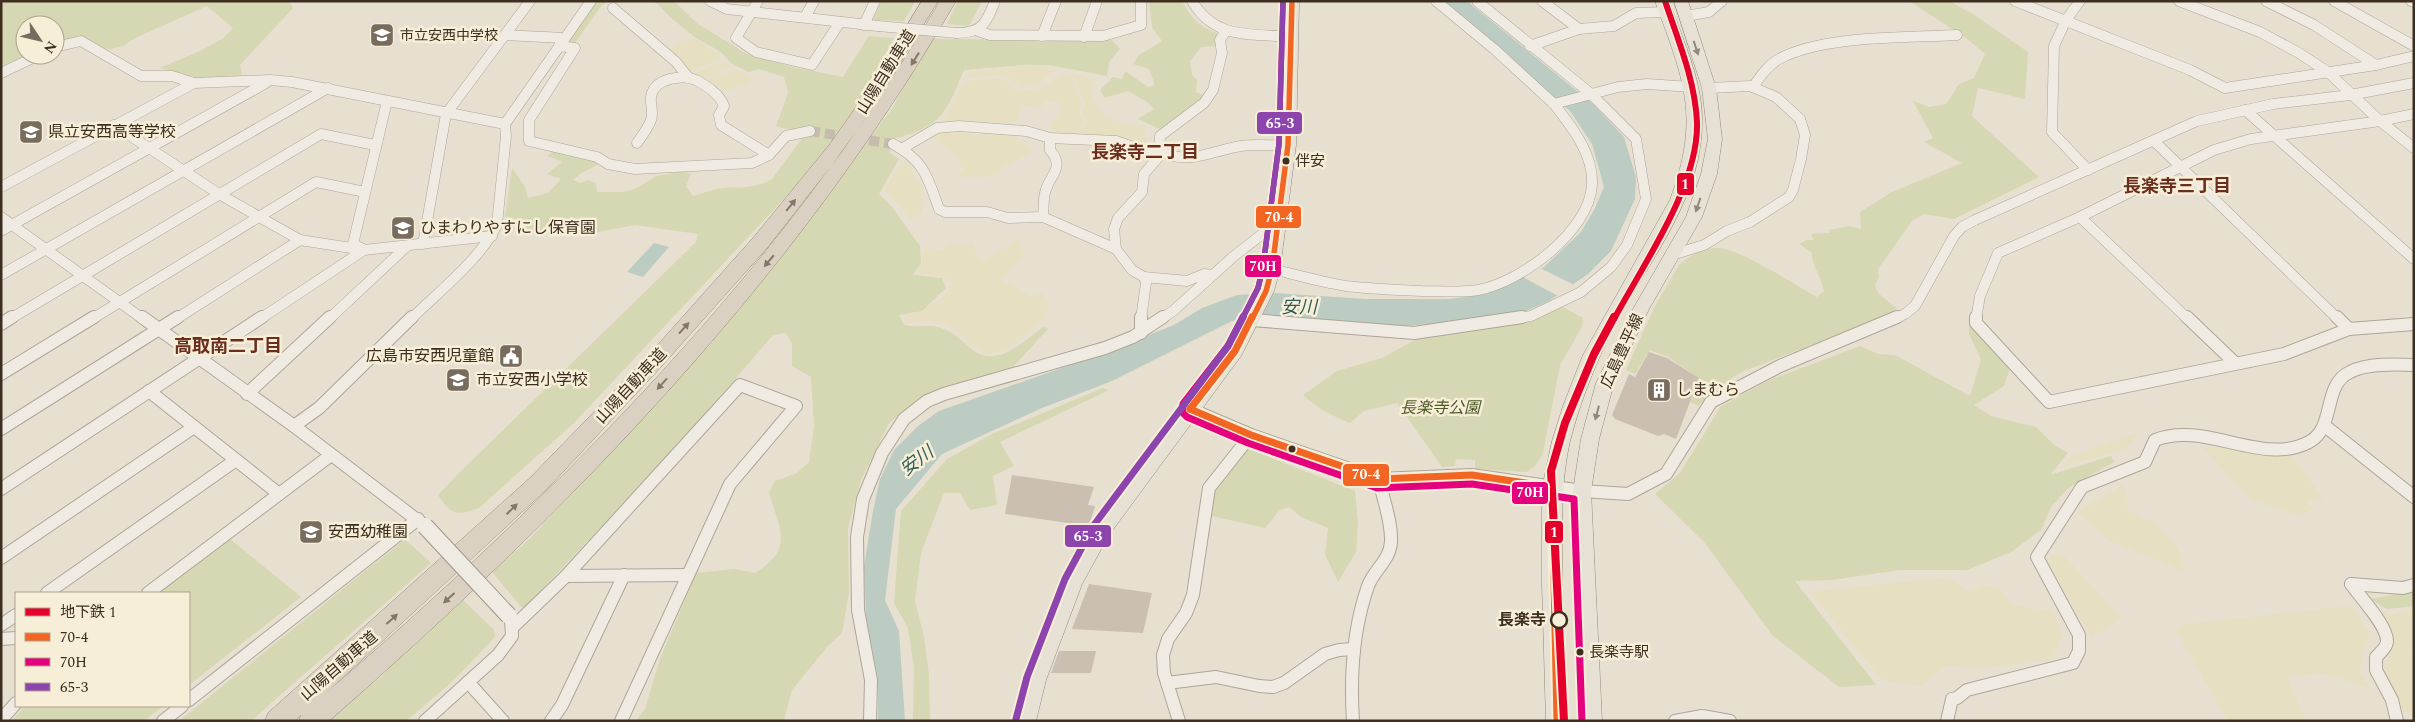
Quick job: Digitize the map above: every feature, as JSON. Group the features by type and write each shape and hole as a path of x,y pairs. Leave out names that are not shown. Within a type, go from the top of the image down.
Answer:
{"highway":[{"name":"山陽自動車道","path":"277,721 485,534 538,483 653,363 760,243 836,148 868,102 930,1"},
{"name":"山陽自動車道","path":"312,721 490,561 545,507 614,436 728,309 822,196 919,54 948,1"}],"main road":[{"path":"1026,721 1035,680 1073,582 1102,529 1235,351 1266,291 1272,269 1288,145 1292,1"},
{"name":"広島豊平線","path":"1557,721 1552,559 1552,487 1557,459 1578,384 1609,320 1673,214 1688,172 1694,143 1691,86 1664,7"},
{"name":"広島豊平線","path":"1590,721 1582,491 1590,439 1605,383 1641,310 1694,217 1709,174 1715,139 1709,88 1683,9"}],"street":[{"path":"422,244 446,114 530,1"},
{"path":"294,426 319,408 474,257 492,236 497,224 505,124 590,1"},
{"path":"710,1 728,9 878,26 957,33 978,32 990,36 1084,37 1103,36 1141,25 1141,1"},
{"path":"758,1 736,38 756,52 812,65 840,22"},
{"path":"805,17 814,1"},
{"path":"864,24 875,1"},
{"path":"978,32 983,27 995,1"},
{"path":"1042,36 1056,1"},
{"path":"1084,37 1097,1"},
{"path":"1192,1 1205,22 1225,32 1290,37"},
{"path":"1272,269 1355,287 1391,290 1480,290 1496,285 1518,274 1538,261 1571,231 1588,202 1592,186 1590,170 1580,141 1557,104 1436,1"},
{"path":"1252,320 1414,333 1531,316 1581,292 1611,267 1627,245 1646,199 1636,140 1590,93 1477,1"},
{"path":"1542,1 1579,29"},
{"path":"1683,9 1709,12 1722,1"},
{"path":"2015,1 2190,70 2224,88 2376,66 2414,56"},
{"path":"2080,1 2066,20 2054,46 2052,132 2088,170"},
{"path":"2179,1 2260,32 2288,46 2328,72 2350,95 2414,148"},
{"path":"2266,1 2314,25 2376,66"},
{"path":"2334,1 2414,46"},
{"path":"1530,46 1579,29 1614,26 1636,13 1664,7"},
{"path":"613,8 676,62 688,77 715,92 722,99 724,106 719,113 721,125 770,155"},
{"path":"1162,152 1159,150 1160,136 1204,103 1214,90 1222,53 1220,40 1225,32"},
{"path":"505,35 562,42 576,48 529,120 529,141 597,157 608,164 635,169 752,163 770,155 782,138 810,131"},
{"path":"1753,87 1772,63 1796,51 1846,43 1957,35"},
{"path":"65,45 81,41 141,76 172,76 194,83 270,80 328,88 446,114 505,124"},
{"path":"1,73 18,65"},
{"path":"637,142 652,118 650,97 652,91 665,82 688,77"},
{"path":"1,231 270,80"},
{"path":"1,187 194,83"},
{"path":"1190,410 1251,435 1380,479 1472,475 1582,491 1628,494 1647,486 1666,474 1711,402 1780,366 1905,314 1916,306 1954,236 1962,227 2197,120 2245,110 2350,95 2414,83"},
{"path":"1557,104 1590,93 1618,87 1647,84 1691,86"},
{"path":"1672,255 1704,245 1727,231 1750,222 1788,197 1793,190 1805,135 1800,119 1776,97 1753,87 1709,88"},
{"path":"1,276 328,88"},
{"path":"364,250 353,244 387,100"},
{"path":"2245,110 2414,259"},
{"path":"2414,114 2380,121 2251,139 2214,150 2080,217 1998,253 1982,289 1975,317 1976,323 2049,402 2284,354 2348,329 2414,324"},
{"path":"114,125 219,194 258,218 300,240 364,250 406,247 492,236"},
{"path":"1213,274 1204,274 1187,281 1144,278 1132,270 1116,249 1043,216 1022,219 1008,218 987,212 945,212 939,209 923,165 898,146 948,126 1026,131 1050,138 1116,141 1136,148 1162,152 1173,156 1194,157 1244,146 1288,145"},
{"path":"1,324 320,134 375,145"},
{"path":"1043,216 1046,192 1058,165 1057,158 1050,150 1050,138"},
{"path":"2154,141 2348,329"},
{"path":"1116,249 1114,229 1118,218 1142,192 1144,174 1162,152"},
{"path":"1,374 316,182 365,192"},
{"path":"1,217 294,426 422,523 511,622 512,637 501,652 425,721"},
{"path":"2080,217 2236,363"},
{"path":"870,721 871,680 858,610 858,538 863,499 882,453 904,419 927,401 944,394 1104,348 1141,333 1173,311 1213,274 1278,222"},
{"path":"1,429 300,240"},
{"path":"247,394 406,247"},
{"path":"1,489 364,250"},
{"path":"1141,333 1140,324 1146,282 1144,278"},
{"path":"1947,721 1952,699 1957,698 1968,690 2073,663 2079,651 2079,635 2037,557 2082,487 2145,462 2155,440 2172,434 2196,435 2270,448 2291,447 2310,442 2326,426 2335,387 2349,372 2404,364 2414,365"},
{"path":"511,622 566,576 740,384 796,406 730,484 686,575 621,721"},
{"path":"149,391 280,494"},
{"path":"2326,426 2414,497"},
{"path":"1,558 194,427"},
{"path":"1178,721 1167,683 1163,655 1168,639 1186,613 1193,595 1209,488 1215,476 1233,458 1243,442 1251,435"},
{"path":"149,592 331,455"},
{"path":"48,592 236,460"},
{"path":"1353,721 1354,650 1366,593 1372,577 1386,558 1391,545 1390,521 1380,479"},
{"path":"190,699 422,523"},
{"path":"551,721 562,705 624,575"},
{"path":"566,576 686,575"},
{"path":"2397,721 2392,700 2376,670 2376,657 2385,649 2387,640 2384,630 2351,584 2403,588 2414,585"},
{"path":"1,625 15,616"},
{"path":"1,639 15,638"},
{"path":"1167,683 1184,683 1213,677 1230,678 1250,684 1272,687 1286,682 1322,654 1339,649 1354,650"},
{"path":"468,682 504,721"},
{"path":"163,721 181,707"},
{"path":"1675,721 1694,715 1714,716 1730,721"}],"shaded area":[{"path":"690,38 699,40 722,59 688,72 666,50"},
{"path":"723,62 733,67 703,79 692,74"},
{"path":"1023,66 1057,69 1038,84 1021,89 1008,77 1002,75 966,78 968,72"},
{"path":"735,69 756,79 727,91 705,81"},
{"path":"1063,73 1070,73 1082,103 1079,113 1085,122 1072,137 1053,135 1051,123 1061,110 1058,102 1044,101 1041,108 1023,105 1013,127 941,124 963,82 996,78 1006,81 1018,92 1042,88"},
{"path":"1072,73 1094,79 1096,84 1090,92 1104,115 1128,125 1136,124 1144,127 1149,149 1074,137 1088,122 1082,113 1085,104"},
{"path":"945,129 967,130 974,137 984,131 1007,131 1034,151 1002,168 999,174 984,177 957,177 965,169 959,165 960,158 928,135"},
{"path":"904,159 922,186 924,202 922,212 910,219 885,189"},
{"path":"1018,239 1024,255 1001,279 1030,296 1042,293 1050,303 1044,317 1030,332 1005,350 990,354 970,345 957,331 942,323 928,320 909,323 904,319 940,300 952,284 943,277 918,273 925,248 943,250 948,244 965,245 970,241 973,242 977,257 985,261"},
{"path":"2139,432 2126,449 2061,467 2072,456"},
{"path":"2203,447 2291,454 2323,498 2308,502 2313,509 2299,516 2250,499"},
{"path":"2124,484 2128,511 2154,522 2178,549 2185,572 2108,540 2078,512"},
{"path":"2050,554 2063,555 2122,618 2091,637 2048,563"},
{"path":"1947,577 1969,592 1984,585 2001,589 2013,605 2054,612 2062,636 2052,660 1970,669 1947,665 1921,687 1882,680 1809,592"},
{"path":"2373,606 2388,615 2414,608 2414,651 2411,652 2414,660 2414,713 2404,712 2384,671 2395,641"},
{"path":"2336,607 2353,607 2369,632 2359,672 2370,688 2321,673 2287,677 2306,721 2228,721 2176,631 2178,625"}],"green space":[{"path":"1,1 289,1 293,8 240,65 242,75 203,79 160,68 200,51 222,39 233,28 207,6 135,38 123,46 111,49 65,45 65,15 15,15 15,61 1,67"},
{"path":"596,1 608,1 602,5 575,43 566,43"},
{"path":"650,1 674,1 698,24 747,54 792,67 843,77 869,36 894,38 844,129 809,172 574,423 479,508 460,513 455,512 447,507 438,495 696,242 698,234 635,225 598,232 557,235 527,231 523,220 505,217 512,168 525,187 528,198 548,193 561,179 547,174 562,162 547,156 553,151 593,160 599,164 573,180 580,183 588,180 596,183 597,192 624,192 639,187 656,176 684,171 691,174 686,186 693,196 716,189 759,185 772,179 809,129 788,129 776,126 788,93 784,77 759,69 748,72 731,63 721,52 693,36 658,4"},
{"path":"881,1 915,1 904,21 873,20"},
{"path":"958,1 982,1 969,26 947,24"},
{"path":"1149,1 1182,1 1198,22 1220,35 1217,46 1201,47 1190,61 1192,75 1197,80 1196,92 1203,95 1200,102 1162,130 1138,119 1154,109 1147,102 1128,91 1105,98 1100,90 1113,77 1122,79 1125,71 1148,87 1155,85 1149,69 1133,64 1139,55 1162,41 1152,27"},
{"path":"1909,1 1949,1 1973,14 2028,52 2025,99 1978,88 1972,116 2039,177 1954,219 1924,214 1913,220 1878,269 1879,277 1875,286 1878,293 1897,309 1882,318 1744,371 1727,381 1698,406 1690,402 1702,380 1668,357 1650,350 1635,374 1626,370 1654,308 1679,265 1692,256 1712,248 1726,249 1752,260 1817,297 1824,291 1812,253 1799,244 1806,240 1814,240 1811,234 1830,233 1828,230 1850,226 1861,229 1860,212 1892,192 1962,163 1924,142 1933,138 1913,101 1929,107 1946,104 1959,84 1974,78 1985,54 1966,38"},
{"path":"930,39 1112,40 1120,49 1109,62 1107,76 1049,65 1023,65 964,70 947,108 940,116 922,129 893,139 889,147 890,153 899,159 879,194 892,207 920,246 921,263 913,275 942,278 946,288 922,311 899,315 904,325 941,328 954,335 973,350 982,355 991,356 1001,355 1010,351 1043,327 1048,329 1012,368 919,400 889,423 861,480 848,528 849,592 842,633 828,646 792,690 784,721 636,721 645,709 660,659 696,573 734,569 755,573 767,564 780,547 780,528 769,492 775,481 797,473 809,462 814,426 811,377 792,366 792,343 786,333 773,335 665,460 523,609 492,572 529,539 623,439 805,223 892,109"},
{"name":"長楽寺公園","path":"1561,306 1583,318 1582,327 1560,365 1543,453 1535,466 1527,472 1475,469 1475,460 1456,459 1455,466 1442,467 1397,403 1364,411 1350,423 1325,411 1303,395 1337,371 1382,358 1422,336"},
{"path":"1969,319 2010,368 2004,386 1974,405 1991,416 2036,427 2054,445 2068,453 2050,475 2111,456 2114,462 2068,488 2051,507 2041,530 2011,552 1967,570 1899,570 1833,580 1795,581 1876,685 1839,687 1773,636 1704,542 1655,494 1680,473 1721,406 1770,380 1860,346 1878,354 1895,355 1970,396 1981,360 1969,334"},
{"path":"1103,388 1109,390 1000,442 1014,466 993,476 997,505 970,510 960,493 944,493 921,553 915,601 924,637 929,675 930,721 913,721 914,668 908,628 894,603 901,511 947,459 990,435"},
{"path":"1246,448 1355,491 1358,522 1356,552 1338,582 1325,554 1328,528 1301,517 1289,507 1280,510 1265,528 1212,516 1214,493 1220,480"},
{"path":"230,539 301,597 190,684 190,592 159,592"},
{"path":"405,539 431,563 251,721 179,721"},
{"path":"2414,591 2414,606 2387,609 2370,599"},
{"path":"457,594 494,630 495,637 453,681 406,721 326,721 382,676"},
{"path":"24,707 162,707 144,721 12,721"}],"water":[{"name":"安川","path":"1443,1 1467,1 1594,105 1624,137 1636,177 1635,199 1611,251 1588,274 1549,301 1524,312 1486,319 1405,326 1269,316 1232,321 1112,381 1042,408 942,454 896,509 885,600 899,631 905,721 878,721 878,679 866,616 864,566 873,511 880,479 894,450 918,426 939,411 1096,356 1174,325 1202,308 1237,295 1274,293 1366,299 1449,299 1486,294 1544,267 1581,232 1594,210 1604,187 1592,144 1570,111"},
{"path":"654,243 669,247 643,277 627,272"}],"pier":[{"path":"1538,267 1576,286 1560,297 1519,275"}],"building":[{"name":"しまむら","path":"1649,352 1667,358 1699,378 1676,439 1664,434 1658,436 1615,419 1612,415 1629,374 1635,377"},
{"path":"1012,475 1094,487 1088,505 1095,506 1089,526 1005,514"},
{"path":"1089,584 1152,593 1143,633 1072,629"},
{"path":"1059,651 1096,651 1091,673 1051,673"}],"tunnel":[{"path":"810,131 893,144"}],"tram line":[{"path":"1562,696 1570,721"}],"metro line":[{"name":"1","path":"1564,721 1551,471 1565,423 1594,354 1681,197 1694,158 1697,137 1697,120 1692,85 1665,1"}],"transit line":[{"name":"70H","path":"1283,1 1279,144 1263,267 1258,288 1228,346 1183,404 1182,412 1187,417 1248,443 1377,488 1472,484 1574,499 1582,721"},
{"name":"65-3","path":"1016,719 1027,677 1065,579 1094,525 1228,346 1258,288 1263,267 1279,144 1283,1"},
{"name":"70-4","path":"1190,409 1235,351 1266,291 1272,269 1288,145 1292,1"},
{"name":"70-4","path":"1190,409 1251,435 1379,479 1472,475 1552,487"},
{"name":"70-4","path":"1552,487 1557,721"}],"place":[{"name":"市立安西中学校","path":"382,35"},
{"name":"県立安西高等学校","path":"31,132"},
{"name":"伴安","path":"1286,161"},
{"name":"ひまわりやすにし保育園","path":"403,228"},
{"name":"広島市安西児童館","path":"511,356"},
{"name":"市立安西小学校","path":"458,380"},
{"name":"しまむら","path":"1659,390"},
{"name":"安西幼稚園","path":"311,532"},
{"name":"長楽寺","path":"1559,620"},
{"name":"長楽寺駅","path":"1580,652"}],"district":[{"name":"長楽寺二丁目","path":"1145,152"},
{"name":"長楽寺三丁目","path":"2177,186"},
{"name":"高取南二丁目","path":"228,346"}]}
